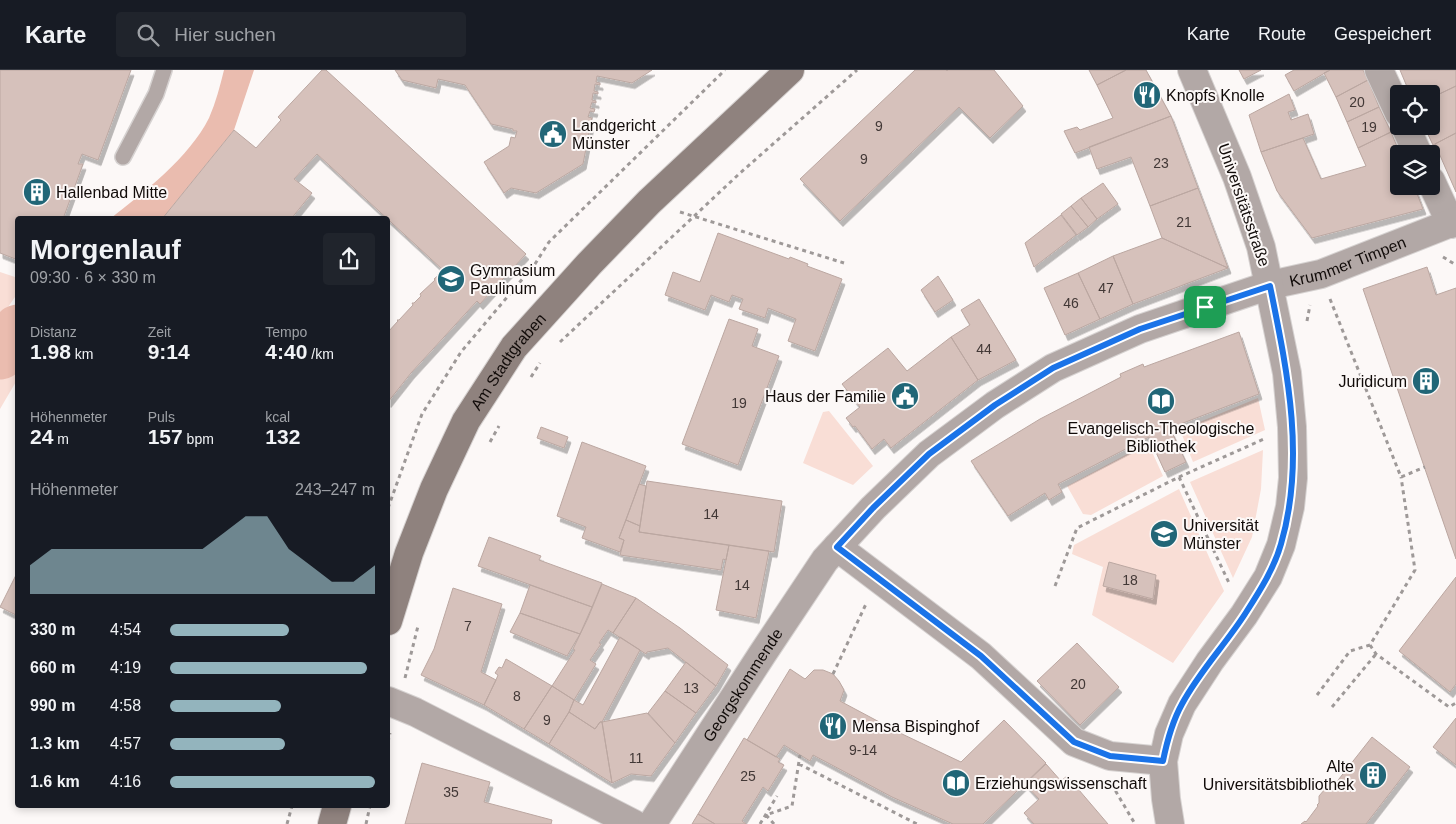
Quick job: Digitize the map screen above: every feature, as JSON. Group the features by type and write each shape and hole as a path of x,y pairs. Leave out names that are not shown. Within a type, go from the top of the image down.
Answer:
{"main road":[{"name":"Am Stadtgraben","path":"390,614 408,554 430,498 466,421 514,347 589,264 649,202 790,70"},
{"path":"332,824 336,808"}],"street":[{"name":"Universitätsstraße","path":"1170,824 1163,761 1169,734 1182,704 1268,577 1281,545 1290,507 1293,478 1288,373 1261,247 1240,185 1192,70"},
{"path":"1378,70 1390,95"},
{"path":"1439,195 1454,222"},
{"name":"Krummer Timpen","path":"837,547 873,508 929,454 995,405 1053,368 1140,329 1270,286 1321,274 1454,222"},
{"path":"837,547 981,656 1074,742 1110,756 1163,761"},
{"name":"Georgskommende","path":"652,824 825,560 837,547"},
{"path":"392,703 415,712 634,824"}],"lane":[{"path":"122,157 156,94 164,70"}],"path":[{"path":"559,343 694,216 857,70"},
{"path":"649,202 844,263"},
{"path":"1317,695 1350,651 1370,645 1415,570 1401,476 1327,294"},
{"path":"530,380 545,356"},
{"path":"489,443 504,418"},
{"path":"1055,586 1077,528 1179,477 1292,427"},
{"path":"1401,476 1425,467"},
{"path":"1179,477 1244,615"},
{"path":"833,674 868,601"},
{"path":"390,722 392,703 419,623"},
{"path":"1370,645 1376,654 1449,708 1456,703"},
{"path":"1332,707 1376,654"},
{"path":"766,815 792,806 800,755"},
{"path":"799,764 917,824"},
{"path":"760,824 777,796"},
{"path":"287,824 291,808"},
{"path":"366,824 370,808"},
{"path":"766,815 774,824"}],"shaded area":[{"path":"224,70 254,70 234,130 164,216 114,216 165,173 190,147 209,118"},
{"path":"0,272 15,277 15,297 0,319"},
{"path":"15,349 15,383 0,409 0,373"},
{"path":"1258,398 1265,430 1193,462 1180,430"},
{"path":"829,411 873,466 853,485 803,463 823,412"},
{"path":"1148,443 1163,476 1091,515 1083,514 1067,486"},
{"path":"1263,450 1261,489 1252,537 1233,578 1190,482"},
{"path":"1179,489 1224,591 1173,663 1092,615 1103,567 1072,554 1074,545"}],"building":[{"name":"Hallenbad Mitte","path":"0,70 131,70 98,160 82,154 78,164 83,164 64,216 15,216 15,259 0,253"},
{"name":"Gymnasium Paulinum","path":"322,70 326,70 526,254 480,304 477,301 411,373 390,399 390,330 443,270 390,221 390,216 384,216 317,154 294,179 312,193 293,216 164,216 234,130 256,148 281,120 278,117"},
{"name":"Landgericht Münster","path":"395,70 652,70 632,83 597,76 596,82 600,83 600,85 595,84 594,91 598,92 598,94 593,93 592,100 596,101 596,103 592,102 590,108 595,109 594,112 590,111 588,117 592,118 583,164 536,193 511,188 504,193 484,162 509,146 511,137 515,138 517,131 491,124 465,85 438,79 436,88 402,80"},
{"path":"915,70 994,70 1023,106 990,138 959,107 840,221 800,179"},
{"path":"1089,70 1126,70 1097,85"},
{"path":"1126,70 1146,70 1171,116 1075,153 1064,131 1077,127 1080,130 1113,118 1097,85"},
{"path":"1239,70 1261,70 1244,79"},
{"path":"1294,70 1330,70 1294,91 1285,75"},
{"path":"1330,70 1363,70 1368,80 1336,97 1324,73"},
{"path":"1400,70 1456,70 1456,86 1440,94 1440,85 1406,85"},
{"path":"1368,80 1379,107 1347,122 1336,97"},
{"path":"1456,86 1456,133 1433,145 1428,135 1440,135 1440,94"},
{"path":"1289,94 1295,110 1288,112 1291,120 1308,114 1314,134 1261,152 1249,115"},
{"path":"1379,107 1390,132 1358,148 1347,122"},
{"path":"1171,116 1198,188 1150,206 1131,157 1097,169 1089,147"},
{"path":"1390,132 1396,145 1390,145 1390,195 1418,195 1423,209 1312,238 1277,191 1261,152 1303,138 1321,179 1366,166 1358,148"},
{"path":"1456,133 1456,192 1440,155 1440,145 1435,144"},
{"path":"1103,183 1118,204 1097,219 1081,198"},
{"path":"1198,188 1228,268 1162,238 1150,206"},
{"path":"1081,198 1097,219 1088,227 1071,206"},
{"path":"1071,206 1088,227 1077,235 1061,214"},
{"path":"1061,215 1076,235 1034,267 1025,243"},
{"path":"718,233 789,259 790,257 808,264 807,266 842,279 815,351 788,341 796,319 768,308 765,318 739,309 743,299 732,295 729,302 711,295 705,310 665,295 673,272 700,282"},
{"path":"1162,238 1228,268 1133,304 1113,256"},
{"path":"1113,256 1133,304 1100,319 1078,273"},
{"name":"Juridicum","path":"1427,267 1436,295 1456,288 1456,559 1363,289"},
{"path":"1078,273 1100,319 1065,335 1044,288"},
{"path":"938,276 953,300 935,312 921,290"},
{"path":"979,299 1016,360 978,380 951,337 970,325 961,310"},
{"path":"729,319 758,329 752,346 779,356 738,465 682,444"},
{"path":"1239,332 1259,394 1170,428 1186,462 1165,472 1149,437 1058,484 1062,492 1049,500 1045,493 1008,516 971,461 1040,419 1121,377 1120,374 1143,364 1144,367"},
{"name":"Haus der Familie","path":"951,337 978,380 891,448 884,439 872,449 855,426 853,427 846,418 860,407 842,384 888,348 907,371"},
{"path":"541,427 568,437 564,448 537,438"},
{"path":"582,442 646,466 619,538 624,540 620,552 582,538 586,527 557,516"},
{"path":"647,481 782,501 774,552 639,532"},
{"path":"639,484 646,486 640,526 626,520"},
{"path":"626,520 640,526 639,532 729,545 726,560 723,559 721,570 620,555 624,540 619,538"},
{"path":"489,537 541,556 539,560 602,583 592,607 478,566"},
{"path":"729,545 769,551 756,618 716,610"},
{"path":"1109,562 1156,575 1153,599 1103,586"},
{"path":"15,577 15,614 0,607"},
{"path":"1456,577 1456,684 1450,692 1399,651"},
{"path":"602,584 636,598 613,633 608,630 599,643 601,644 590,660 596,664 574,700 552,686 575,650 573,649"},
{"path":"530,585 592,607 580,634 520,613"},
{"path":"453,588 502,604 481,672 496,680 484,705 421,675 434,649"},
{"path":"636,598 680,628 728,665 716,686 668,648 647,652 646,654 613,633"},
{"path":"520,613 580,634 567,656 510,632"},
{"path":"620,637 640,650 602,722 595,729 569,712 574,700 583,705"},
{"path":"1077,643 1119,687 1080,725 1037,681"},
{"path":"506,659 552,686 524,729 484,705 498,675 495,673 499,667 502,668"},
{"path":"686,662 716,686 696,713 665,691"},
{"path":"790,669 805,679 814,670 823,670 833,674 844,690 840,701 900,733 961,762 1004,720 1046,763 983,824 953,824 892,797 813,755 810,761 784,745 776,757 747,740"},
{"path":"552,686 574,700 569,712 549,744 524,729"},
{"path":"665,691 696,713 675,743 648,713"},
{"path":"569,712 595,729 602,722 612,783 549,744"},
{"path":"647,713 675,743 651,776 631,774 612,783 602,722"},
{"path":"1456,718 1456,765 1433,747"},
{"name":"Alte Universitätsbibliothek","path":"1372,737 1410,767 1366,824 1301,824 1306,822 1318,806 1319,796 1325,789 1335,784"},
{"path":"744,738 780,759 778,762 784,765 768,791 763,787 742,821 746,824 715,824 698,814"},
{"path":"422,763 490,782 484,802 552,820 551,824 405,824"},
{"path":"1046,764 1061,781 1067,776 1108,824 1034,824 1024,813 1039,799 1025,784"},
{"path":"698,814 715,824 692,824"}],"waterway":[{"path":"0,354 15,334"}],"place":[{"name":"Knopfs Knolle","path":"1147,95"},
{"name":"Landgericht Münster","path":"553,134"},
{"name":"Hallenbad Mitte","path":"37,192"},
{"name":"Gymnasium Paulinum","path":"451,279"},
{"name":"Juridicum","path":"1426,381"},
{"name":"Haus der Familie","path":"905,396"},
{"name":"Evangelisch-Theologische Bibliothek","path":"1161,401"},
{"name":"Universität Münster","path":"1164,534"},
{"name":"Mensa Bispinghof","path":"833,726"},
{"name":"Alte Universitätsbibliothek","path":"1373,775"},
{"name":"Erziehungswissenschaft","path":"956,783"}],"route":[{"path":"1270,286 1288,373 1293,478 1290,507 1281,545 1268,577 1182,704 1169,734 1163,761 1110,756 1074,742 981,656 837,547 873,508 929,454 995,405 1053,368 1140,329 1205,307 1270,286"}]}
